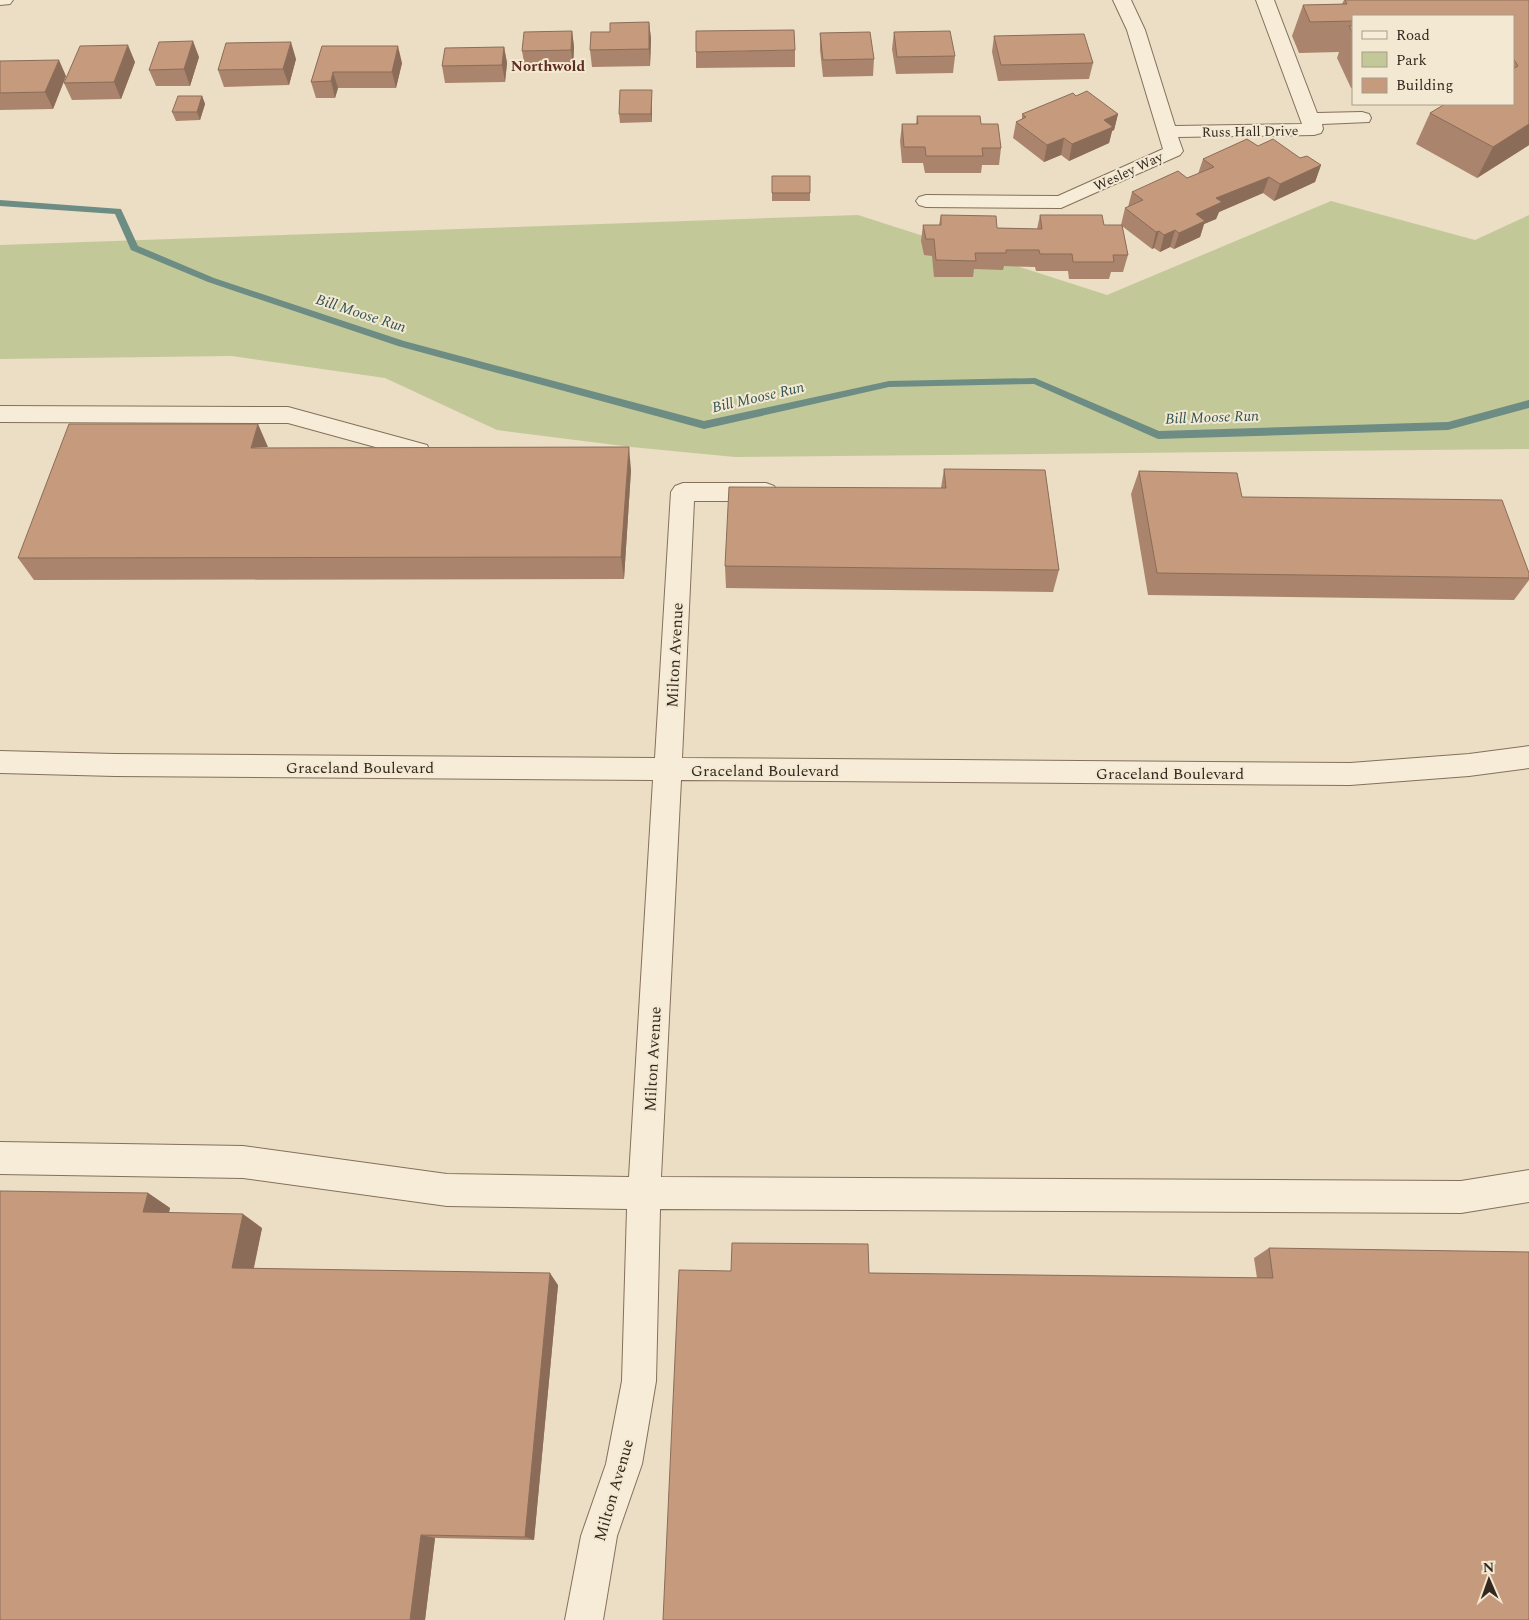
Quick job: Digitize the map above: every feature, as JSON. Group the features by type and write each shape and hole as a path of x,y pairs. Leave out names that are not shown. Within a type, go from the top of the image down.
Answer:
{"street":[{"name":"Wesley Way","path":"926,201 1061,202 1173,151 1136,30 1122,0"},
{"name":"Russ Hall Drive","path":"1168,132 1314,129 1265,0"},
{"path":"1310,119 1362,118"},
{"path":"0,414 288,416 420,451"},
{"name":"Milton Avenue","path":"584,1620 599,1536 624,1464 639,1381 644,1193 683,492 783,492"},
{"name":"Graceland Boulevard","path":"0,762 115,765 1350,774 1469,765 1529,757"},
{"path":"0,1158 243,1162 447,1190 644,1193 1461,1197 1529,1186"}],"green space":[{"path":"1331,201 1475,240 1529,215 1529,449 735,457 631,447 497,430 385,378 232,356 0,359 0,245 858,215 1107,295"}],"building":[{"path":"1345,0 1529,0 1529,124 1493,147 1430,113 1443,105 1514,105 1514,68 1518,66 1514,60 1514,15 1352,15 1352,21 1310,22 1303,5 1347,4"},
{"path":"649,22 649,49 590,50 591,32 610,32 610,23"},
{"path":"794,30 795,50 696,52 696,31"},
{"path":"572,31 571,50 522,51 524,32"},
{"path":"950,31 955,56 897,57 894,32"},
{"path":"870,32 874,59 823,60 820,33"},
{"path":"1084,34 1093,63 1001,65 994,36"},
{"path":"193,41 184,69 149,70 159,42"},
{"path":"291,42 283,69 218,70 226,43"},
{"path":"128,45 114,82 64,83 80,46"},
{"path":"322,46 398,46 392,72 333,72 331,81 311,82"},
{"path":"504,47 502,65 442,66 445,48"},
{"path":"59,60 45,92 0,93 0,61"},
{"path":"620,90 652,90 651,114 619,114"},
{"path":"1087,91 1118,114 1104,120 1113,127 1072,144 1064,138 1047,145 1016,122 1026,117 1022,114 1073,93 1076,96"},
{"path":"178,96 202,96 197,112 172,112"},
{"path":"917,116 980,116 981,124 998,124 1001,148 982,148 983,156 926,156 925,147 904,147 902,124 918,124"},
{"path":"1247,139 1258,146 1273,139 1300,158 1307,156 1321,165 1280,184 1269,177 1216,198 1222,202 1196,214 1205,221 1179,233 1175,230 1164,235 1159,231 1156,232 1125,208 1143,200 1132,192 1178,171 1187,178 1214,167 1203,159"},
{"path":"772,176 810,176 810,193 772,193"},
{"path":"941,215 996,216 997,228 1042,229 1040,215 1102,215 1104,225 1122,225 1128,255 1113,255 1114,262 1073,262 1072,254 1040,254 1039,250 1006,250 1006,253 975,253 976,261 936,260 934,239 926,239 923,225 941,225"},
{"path":"69,424 258,424 251,448 629,447 621,557 18,558"},
{"path":"944,469 1045,470 1059,570 725,566 729,487 946,488"},
{"path":"1139,471 1237,473 1242,497 1502,500 1529,573 1529,578 1157,573"},
{"path":"0,1191 148,1193 143,1212 243,1214 232,1268 550,1273 525,1537 421,1535 410,1620 0,1620"},
{"path":"732,1243 868,1244 869,1273 1273,1278 1269,1248 1529,1252 1529,1620 663,1620 679,1270 731,1271"}],"waterway":[{"name":"Bill Moose Run","path":"0,203 118,211 134,248 211,280 401,344 704,425 889,384 1035,381 1158,435 1448,426 1529,404"}],"district":[{"name":"Northwold","path":"548,66"}]}
